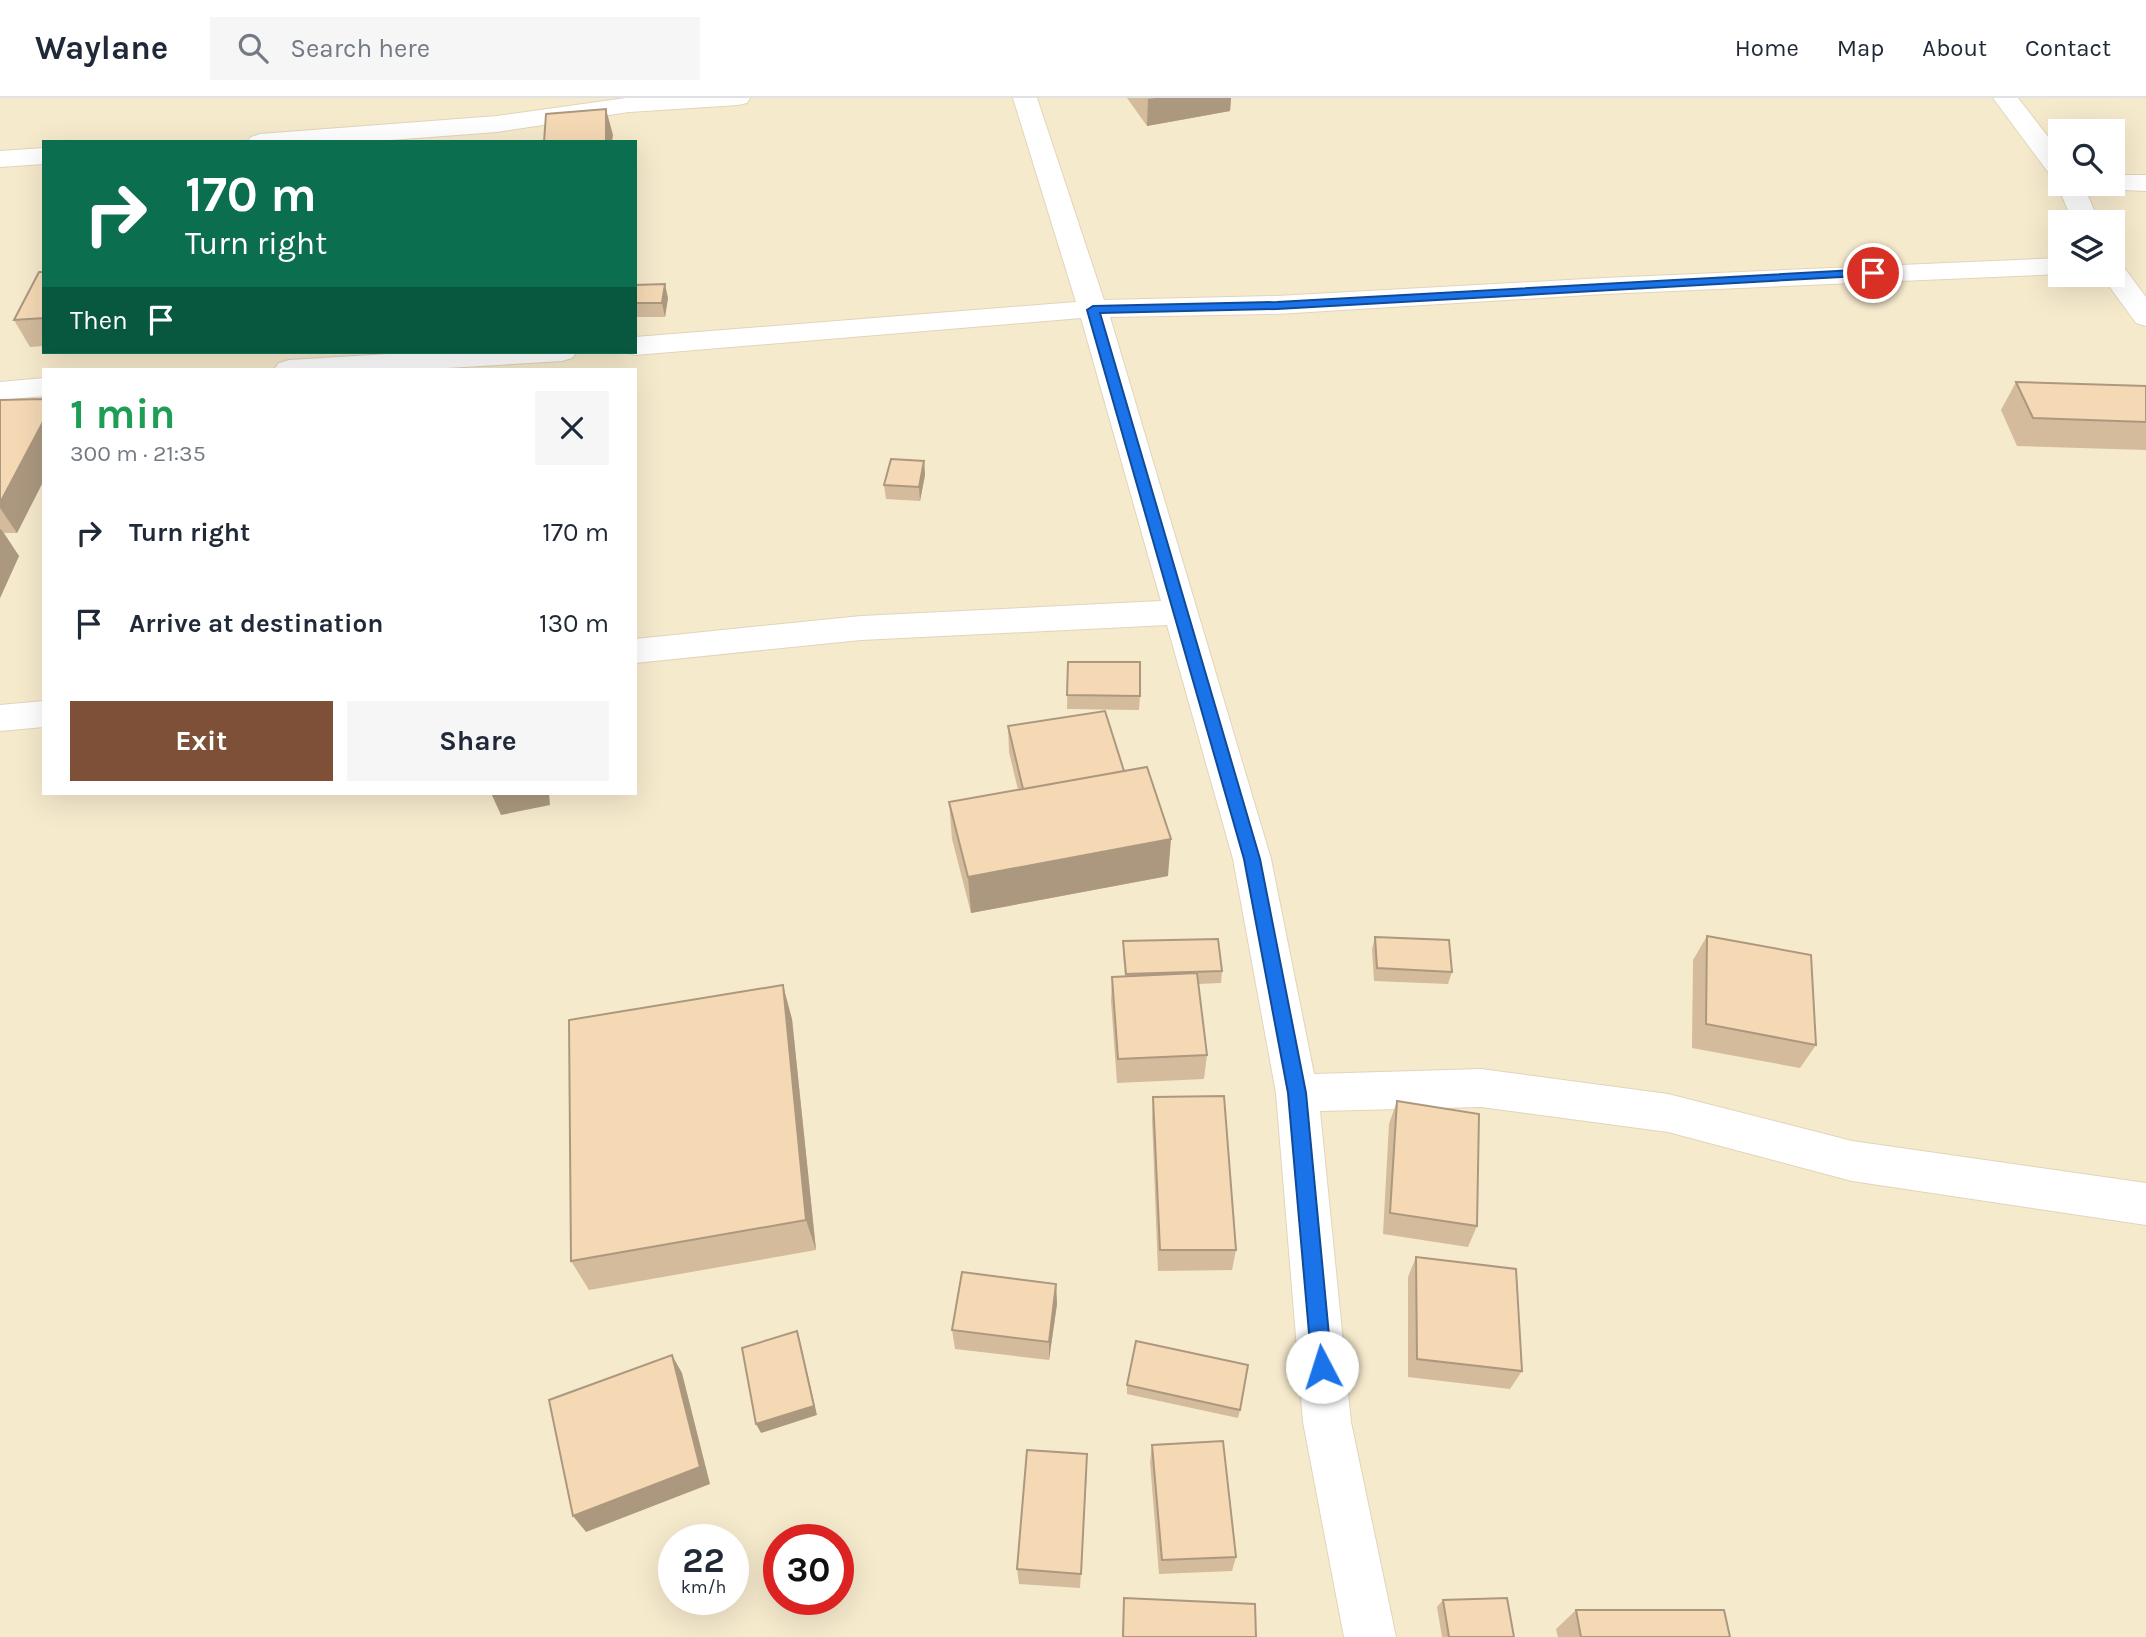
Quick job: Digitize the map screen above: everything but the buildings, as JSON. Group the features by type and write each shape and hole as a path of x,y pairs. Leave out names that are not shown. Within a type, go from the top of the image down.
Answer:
{"street":[{"path":"286,140 497,124 629,105 738,98"},
{"path":"1025,98 1093,310 1252,859 1297,1093 1327,1422 1370,1637"},
{"path":"2005,98 2048,154"},
{"path":"0,159 42,156"},
{"path":"2125,183 2146,183"},
{"path":"637,346 987,316 1093,310 1277,305 1617,285 2048,267"},
{"path":"2124,287 2146,317"},
{"path":"305,368 530,354"},
{"path":"0,391 42,387"},
{"path":"637,651 861,628 1180,612"},
{"path":"0,718 42,714"},
{"path":"1297,1093 1481,1088 1668,1113 1853,1161 2146,1204"}],"shaded area":[{"path":"0,98 2146,98 2146,1637 0,1637"}],"route":[{"path":"1322,1367 1297,1093 1252,859 1093,310 1277,305 1873,273"}]}
